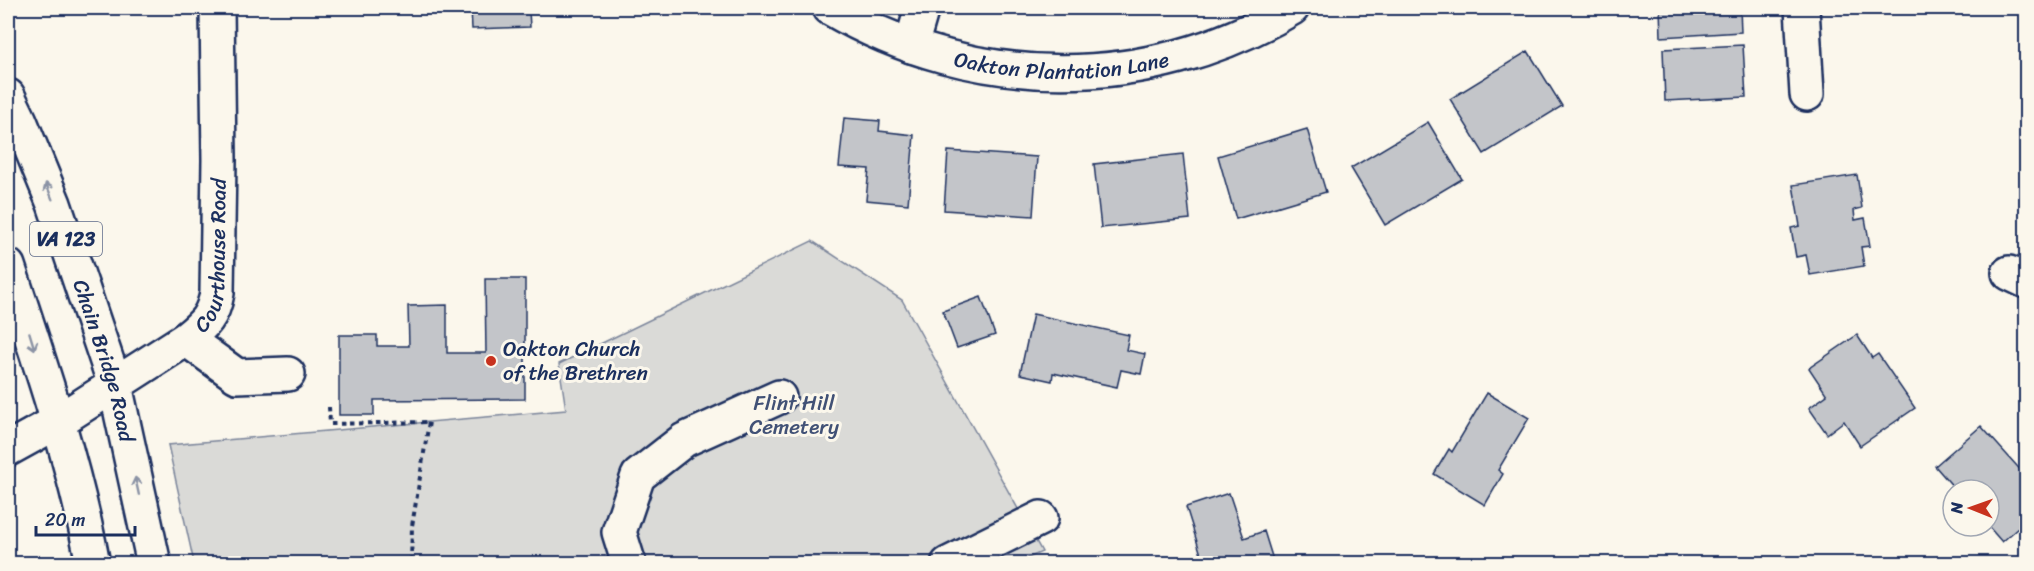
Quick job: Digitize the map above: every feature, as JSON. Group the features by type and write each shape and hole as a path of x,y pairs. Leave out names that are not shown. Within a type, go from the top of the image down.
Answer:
{"street":[{"name":"Courthouse Road","path":"8,448 57,422 186,339 205,323 215,308 219,160 217,8"},
{"name":"Oakton Plantation Lane","path":"830,8 887,37 974,64 1012,70 1075,72 1121,68 1173,58 1224,42 1292,8"},
{"path":"911,46 922,8"},
{"path":"1802,8 1807,94"},
{"name":"Chain Bridge Road","path":"8,96 54,204 115,385 154,564"},
{"name":"VA 123","path":"8,266 57,422 86,526 93,564"},
{"path":"186,339 237,376 288,374"},
{"path":"628,564 619,532 638,476 684,440 779,397"},
{"path":"948,564 1041,518"}],"path":[{"path":"329,406 330,424 429,422 412,526 411,564"}],"green space":[{"name":"Flint Hill Cemetery","path":"812,241 902,300 1042,552 1014,564 194,563 168,445 566,410 559,364"}],"building":[{"path":"471,8 564,9 529,11 530,27 472,29"},
{"path":"1660,8 1740,8 1741,32 1661,37"},
{"path":"1905,8 1935,8 1935,10 1905,12"},
{"path":"1743,45 1746,97 1665,101 1663,49"},
{"path":"1528,51 1562,106 1484,154 1450,99"},
{"path":"844,118 880,121 879,131 914,135 908,204 866,200 869,169 839,167"},
{"path":"1428,122 1462,179 1385,225 1351,168"},
{"path":"1307,129 1326,192 1236,219 1218,156"},
{"path":"948,151 1037,157 1033,216 944,210"},
{"path":"1183,154 1190,219 1101,228 1094,164"},
{"path":"1857,175 1862,208 1854,210 1855,220 1865,218 1870,246 1861,247 1864,266 1810,275 1806,255 1796,257 1791,228 1800,226 1793,185"},
{"path":"485,279 525,279 525,399 374,400 374,415 339,415 339,335 377,335 377,346 409,346 408,306 447,305 447,353 486,353"},
{"path":"981,297 995,335 957,348 943,311"},
{"path":"1033,314 1129,335 1126,350 1145,354 1141,374 1121,370 1117,387 1053,373 1052,381 1020,374"},
{"path":"1857,335 1872,358 1878,354 1915,408 1860,446 1844,421 1827,434 1809,408 1827,395 1809,368"},
{"path":"1487,393 1529,418 1498,470 1503,474 1485,505 1434,474 1449,449 1452,452"},
{"path":"1981,426 2026,474 2026,521 2002,542 1998,538 2001,538 2001,478 1946,478 1935,466"},
{"path":"1229,493 1244,538 1264,531 1274,563 1204,564 1186,507"}],"place":[{"name":"Oakton Church of the Brethren","path":"491,361"}]}
